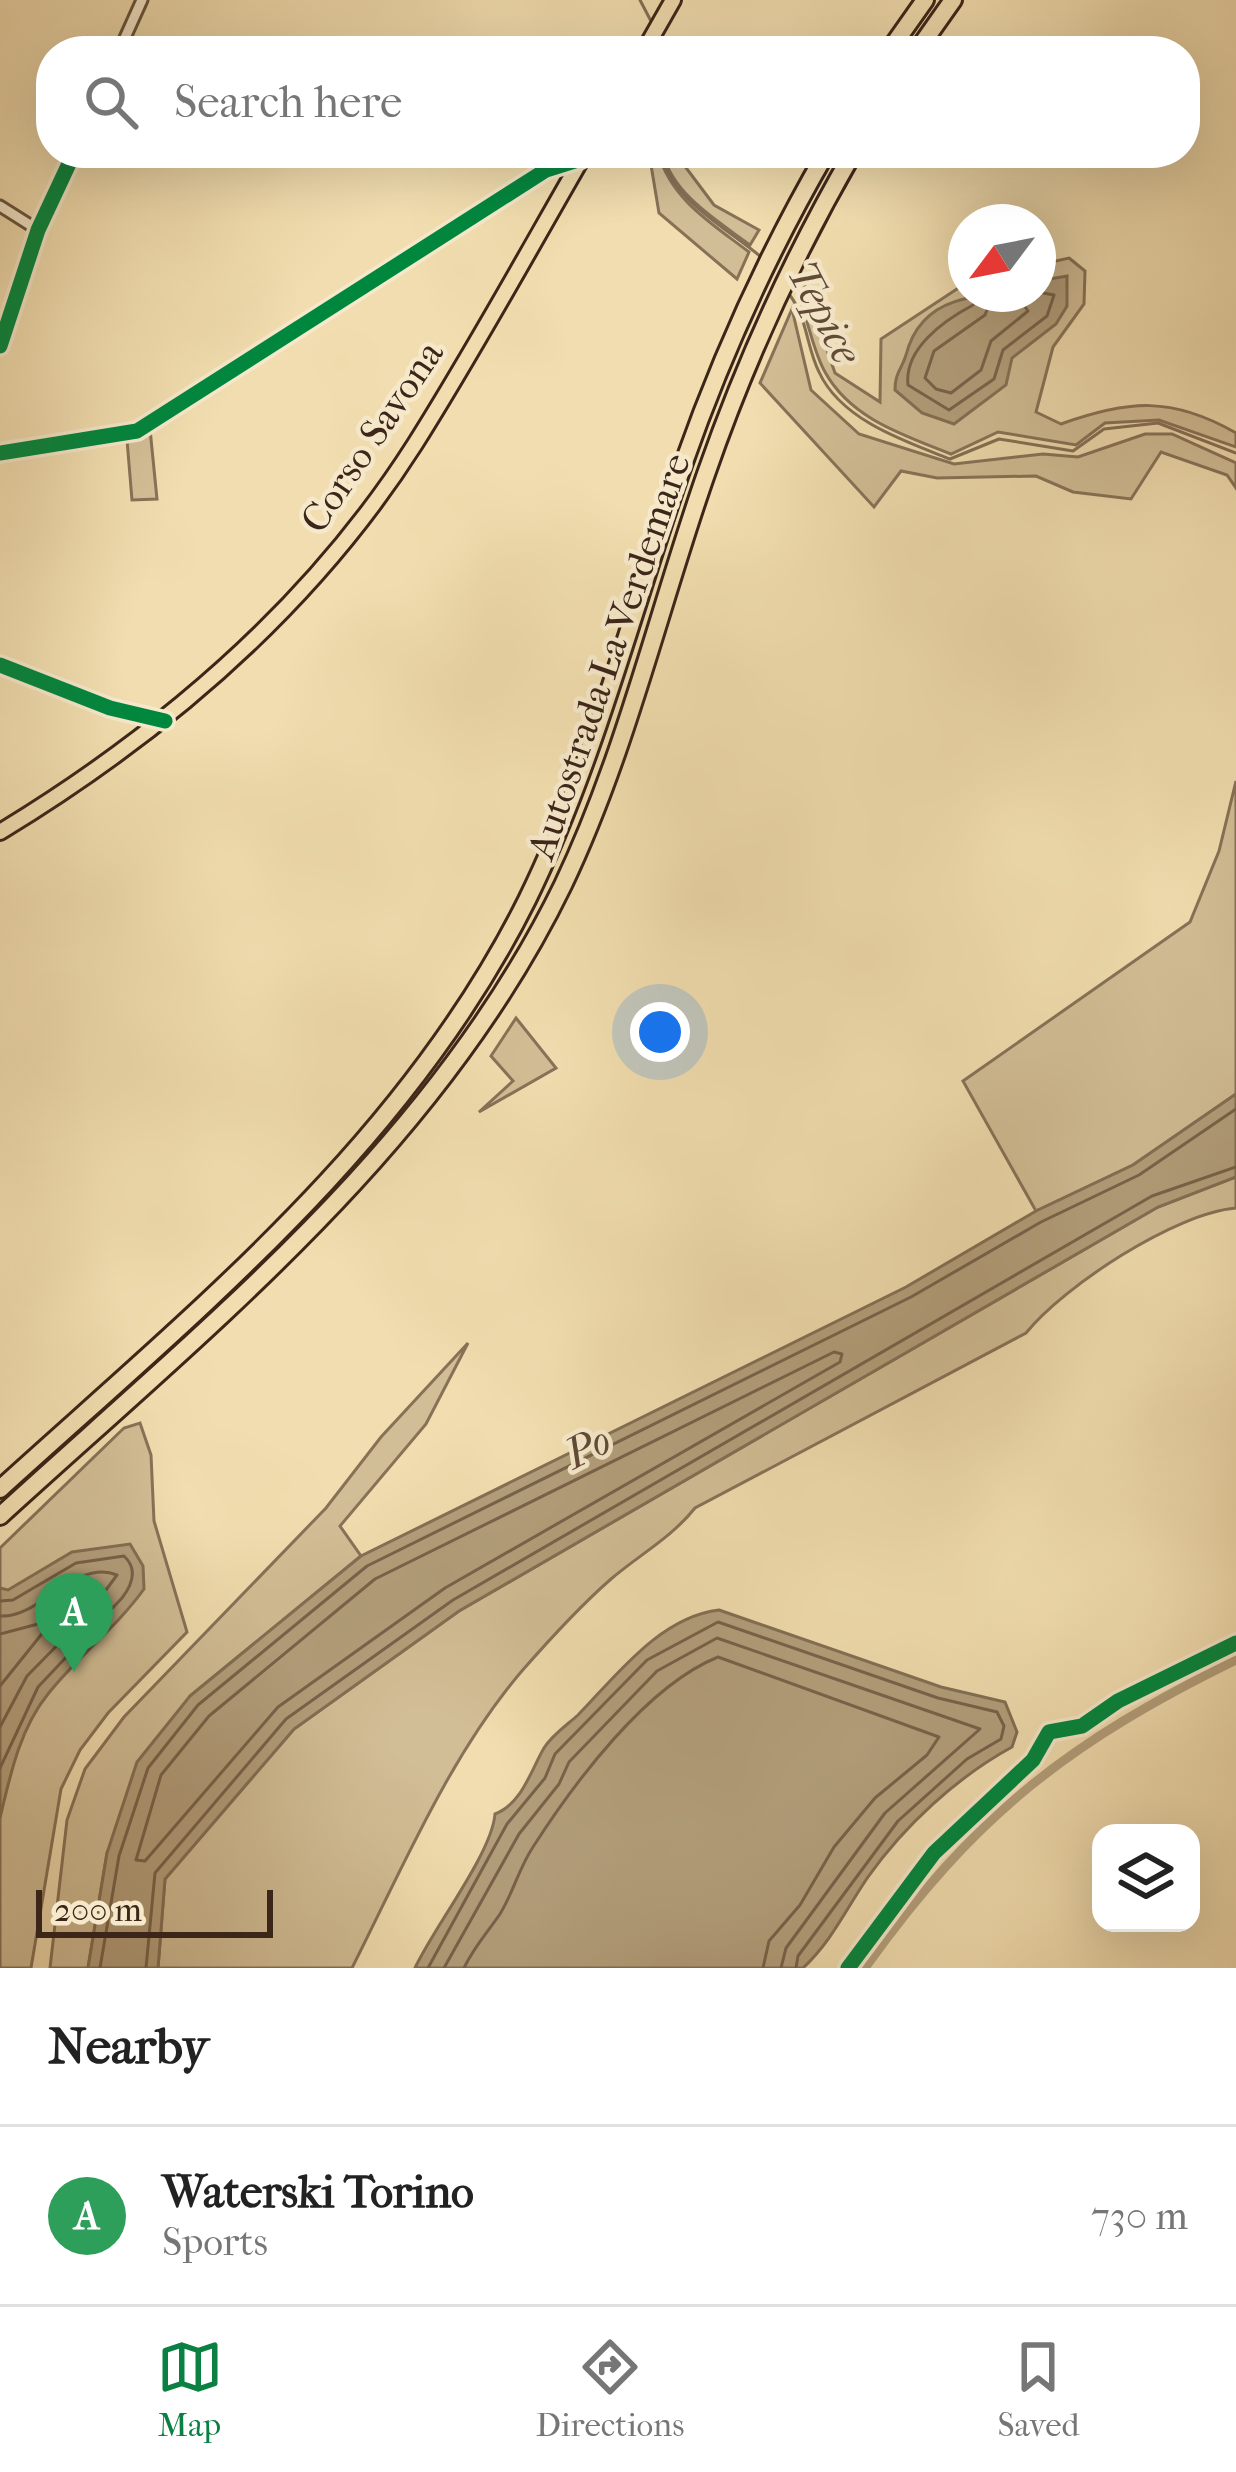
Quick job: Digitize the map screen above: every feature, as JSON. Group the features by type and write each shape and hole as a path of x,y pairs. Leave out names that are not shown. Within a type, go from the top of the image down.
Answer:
{"highway":[{"path":"900,36 925,0"},
{"path":"928,36 953,0"},
{"name":"Autostrada La Verdemare","path":"222,1299 378,1130 439,1050 503,945 575,790 682,468 754,288 818,168"},
{"name":"Autostrada La Verdemare","path":"222,1299 392,1144 455,1066 537,936 595,814 705,477 774,305 845,168"},
{"path":"0,1489 222,1299"},
{"path":"0,1516 222,1299"}],"main road":[{"path":"652,36 672,1"},
{"name":"Corso Savona","path":"0,832 165,721 286,605 414,446 576,168"}],"street":[{"path":"126,36 142,0"},
{"path":"0,346 38,230 67,168"},
{"path":"0,453 137,431 552,168"},
{"path":"0,206 38,230"},
{"path":"0,665 110,708 165,721"}],"shaded area":[{"path":"652,168 663,168 695,209 749,252 737,279 659,213"},
{"path":"668,168 686,168 714,205 759,230 750,245 711,216"},
{"path":"1069,258 1085,271 1084,304 1053,347 1036,412 1061,424 1108,410 1170,408 1236,433 1236,447 1159,420 1105,423 1076,445 998,432 951,454 880,424 849,402 821,364 799,300 805,286 835,373 880,402 881,339 948,295 948,312 1056,312 1056,261"},
{"path":"792,309 811,390 859,434 954,464 1043,454 1078,457 1145,434 1172,434 1236,463 1236,488 1227,475 1161,452 1131,499 1073,492 1036,476 937,478 901,471 874,507 760,383"},
{"path":"150,429 157,499 132,500 127,440"},
{"path":"1236,781 1236,1094 1133,1165 1036,1211 963,1081 1190,922 1219,851"},
{"path":"516,1018 556,1068 479,1112 513,1081 491,1056"},
{"path":"1236,1177 1236,1208 1153,1237 1066,1294 1026,1333 695,1508 611,1579 521,1672 471,1740 352,1968 158,1968 165,1879 294,1729 459,1611 1158,1207"},
{"path":"468,1343 426,1424 340,1526 361,1556 190,1696 107,1853 88,1968 50,1968 67,1820 85,1769 124,1717 326,1508 381,1437"},
{"path":"140,1423 151,1455 154,1521 187,1632 108,1713 80,1750 61,1789 31,1968 0,1968 0,1548 124,1428"}],"water":[{"path":"1067,276 1067,306 1056,324 1012,358 1006,385 954,424 922,413 895,390 914,334 940,308 948,305 948,312 1056,312 1056,278"},
{"name":"Po","path":"1236,1094 1236,1177 1158,1207 459,1611 294,1729 165,1879 158,1968 88,1968 107,1853 137,1762 190,1696 361,1556 906,1287 1036,1211 1133,1165"},
{"path":"130,1544 143,1566 144,1589 38,1707 17,1753 0,1818 0,1588 8,1590 72,1552"},
{"path":"719,1610 941,1687 1005,1702 1017,1732 1012,1747 971,1773 915,1821 882,1858 831,1936 803,1968 415,1968 484,1849 495,1814 519,1795 547,1743 659,1636 698,1615"}],"waterway":[{"name":"Tepice","path":"640,0 653,25"},
{"name":"Tepice","path":"666,168 688,199 761,257"},
{"name":"Tepice","path":"789,294 819,372 842,403 876,427 950,459 999,439 1073,451 1104,429 1158,423 1236,453"},
{"path":"865,1968 945,1867 1029,1787 1123,1721 1236,1660"}],"cycle path":[{"path":"0,346 38,230 67,168"},
{"path":"0,453 137,431 552,168"},
{"path":"0,665 110,708 165,721"},
{"path":"848,1968 934,1853 1033,1760 1049,1732 1082,1726 1118,1701 1236,1643"}],"place":[{"name":"Waterski Torino","path":"74,1672"}]}
